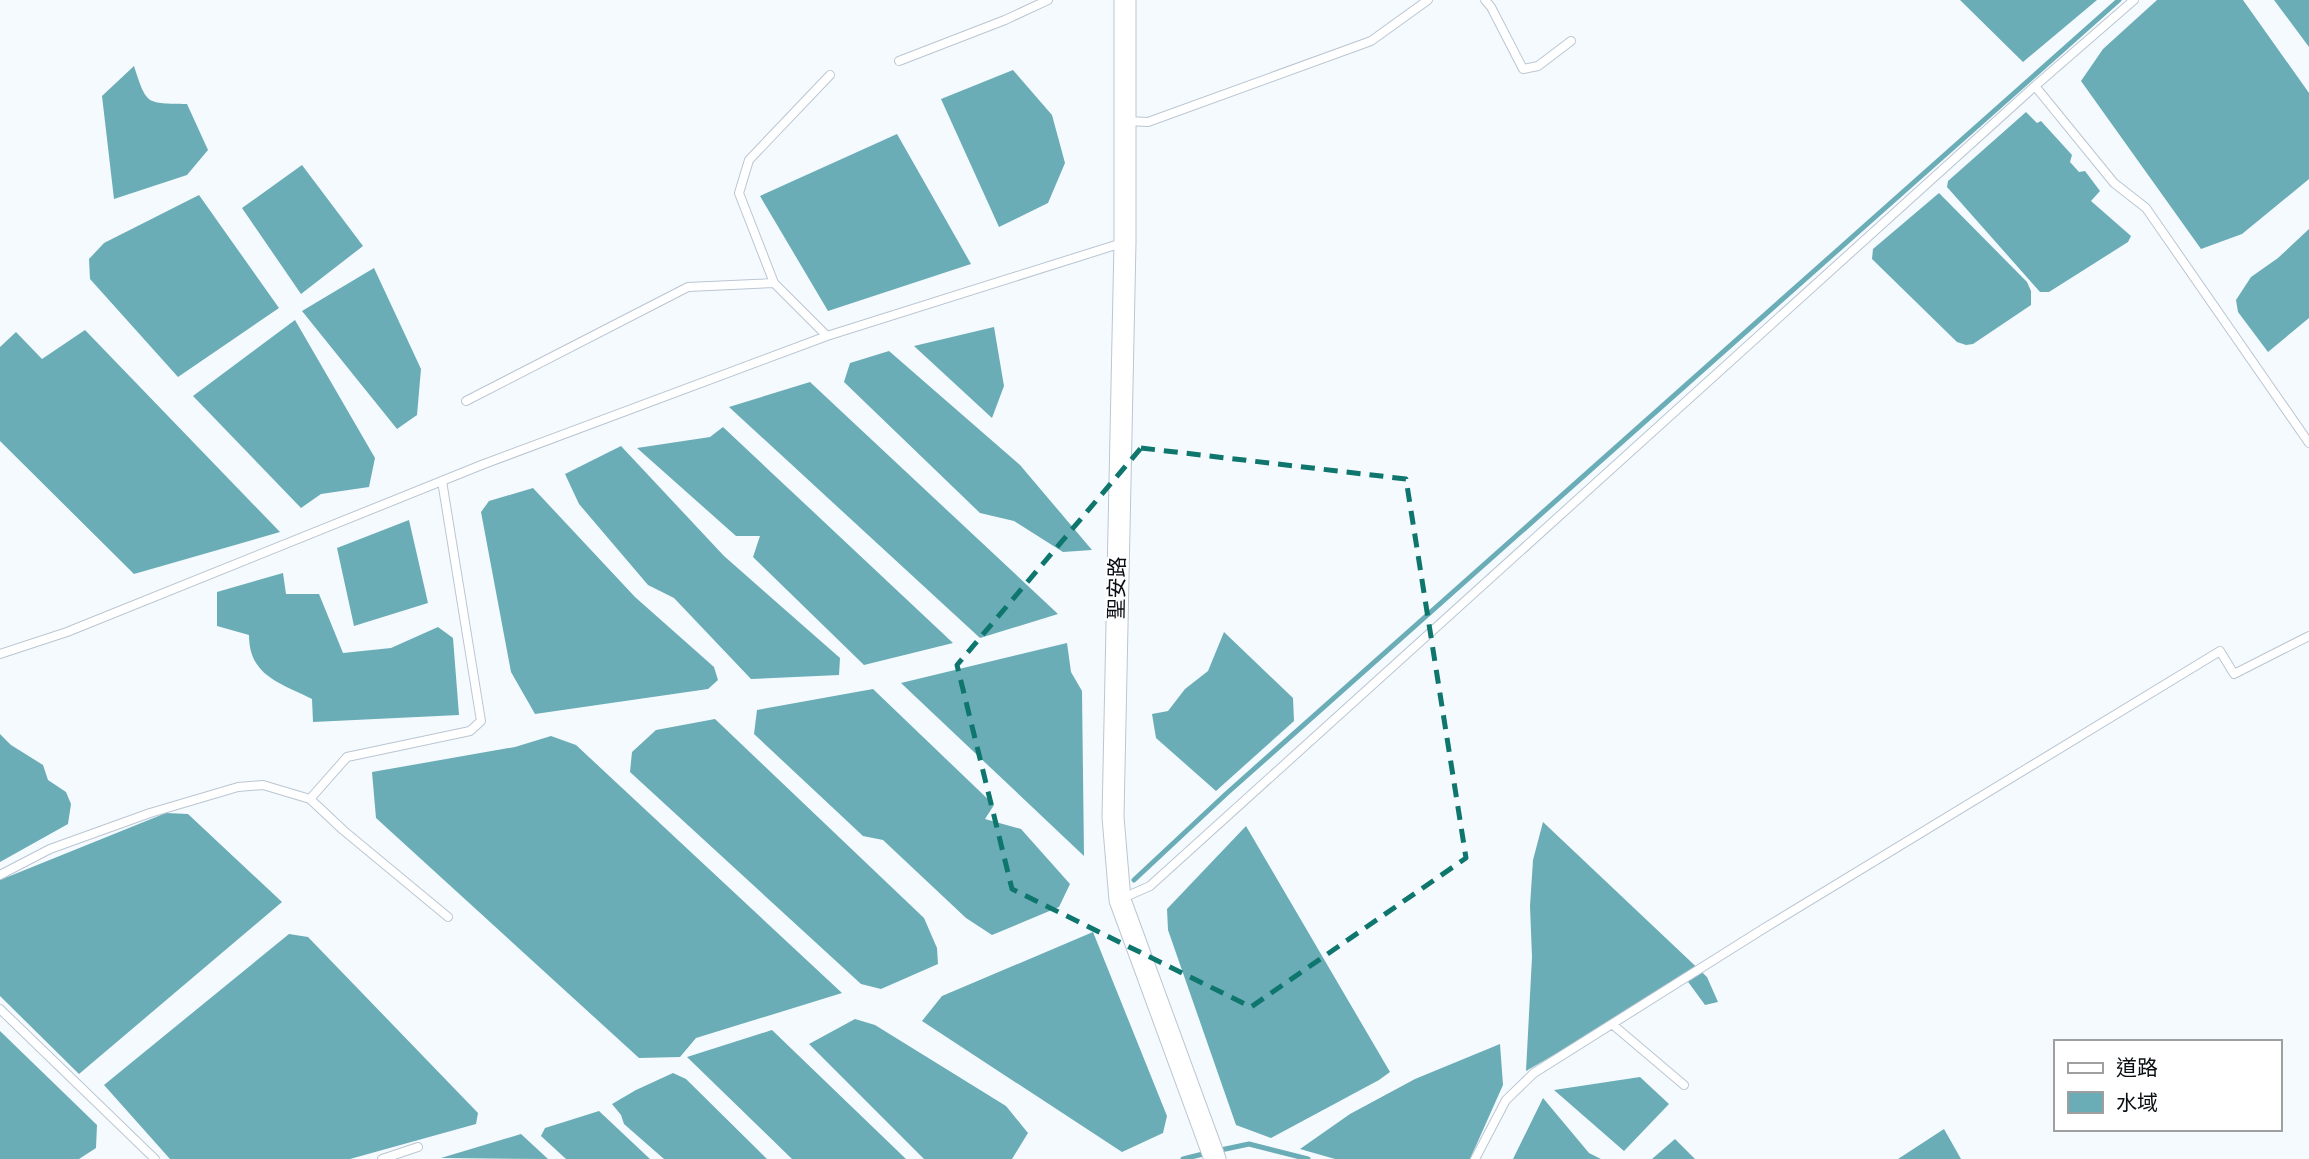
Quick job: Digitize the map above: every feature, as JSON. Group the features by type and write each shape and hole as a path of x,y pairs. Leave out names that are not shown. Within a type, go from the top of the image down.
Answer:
{"street":[{"name":"聖安路","path":"1125,0 1125,242 1112,817 1120,900 1215,1159"}],"lane":[{"path":"899,61 1005,20 1048,0"},
{"path":"1124,121 1148,122 1371,41 1428,0"},
{"path":"1485,0 1523,69 1538,66 1571,41"},
{"path":"1120,900 1150,886 2035,86 2134,0"},
{"path":"827,336 774,283 739,193 749,160 830,75"},
{"path":"2035,86 2114,183 2147,208 2309,443"},
{"path":"0,653 67,632 442,481 827,336 1125,242"},
{"path":"466,401 688,288 774,283"},
{"path":"310,799 347,757 470,731 481,721 442,481"},
{"path":"1475,1159 1506,1100 1534,1073 1763,929 2220,651 2234,674 2309,636"},
{"path":"0,875 50,849 150,813 238,787 263,785 310,799 343,830 448,917"},
{"path":"0,1009 155,1159"},
{"path":"1612,1024 1684,1085"},
{"path":"382,1159 418,1147"}],"highlighted area":[{"path":"1141,448 1406,479 1466,858 1251,1007 1012,889 957,665"}],"water":[{"path":"1960,0 2097,0 2023,62"},
{"path":"2157,0 2243,0 2309,93 2309,179 2242,234 2201,249 2081,81 2103,49"},
{"path":"2274,0 2309,0 2309,47"},
{"path":"134,66 142,89 150,100 187,104 208,150 187,175 114,199 102,96"},
{"path":"1013,70 1052,115 1065,163 1048,203 999,227 941,99"},
{"path":"2026,112 2037,123 2041,121 2072,155 2070,162 2079,172 2085,171 2100,191 2091,201 2131,236 2128,242 2049,292 2040,292 1947,187 1948,181"},
{"path":"897,134 971,264 828,311 760,196"},
{"path":"302,165 363,246 301,294 242,208"},
{"path":"1939,193 2027,282 2031,291 2031,305 1973,344 1957,342 1872,259 1873,249"},
{"path":"199,195 279,308 178,377 90,279 89,259 104,243"},
{"path":"2309,229 2309,318 2268,352 2238,312 2236,300 2251,277 2278,258"},
{"path":"374,268 421,369 417,415 397,429 302,311"},
{"path":"295,320 375,458 369,487 321,494 301,508 193,396"},
{"path":"994,327 1004,386 992,418 914,346"},
{"path":"85,330 280,532 134,574 0,441 0,347 16,332 42,359"},
{"path":"889,351 1020,465 1092,550 1063,552 1014,521 980,513 844,382 850,363"},
{"path":"810,382 1058,614 980,638 729,407"},
{"path":"723,427 953,643 864,665 753,557 760,536 736,536 637,448 710,437"},
{"path":"621,446 724,556 840,658 839,675 751,679 674,598 648,585 579,504 565,474"},
{"path":"533,488 635,597 714,667 718,680 708,689 535,714 511,672 481,512 489,501"},
{"path":"409,520 428,603 354,626 337,548"},
{"path":"283,573 286,594 319,594 343,653 391,648 438,627 453,638 459,715 313,722 312,699 278,683 260,669 250,649 249,635 217,626 217,592"},
{"path":"1224,632 1293,698 1294,721 1216,791 1156,738 1152,714 1168,711 1185,689 1208,671"},
{"path":"1067,643 1071,672 1082,691 1084,856 901,683"},
{"path":"873,689 994,805 985,819 1021,829 1070,884 1059,907 992,935 966,918 883,840 863,836 754,734 757,710"},
{"path":"715,719 924,918 937,948 938,964 881,989 861,984 630,772 632,752 656,730"},
{"path":"0,734 11,745 43,765 48,780 66,792 71,804 68,824 0,862"},
{"path":"551,736 576,745 842,993 696,1038 680,1057 639,1058 376,818 372,772 515,747"},
{"path":"166,813 188,814 282,902 79,1074 0,996 0,880"},
{"path":"1543,822 1707,977 1718,1002 1705,1005 1686,979 1526,1071 1532,957 1530,906 1533,860"},
{"path":"1246,826 1390,1072 1271,1138 1236,1125 1168,930 1167,909"},
{"path":"1093,932 1167,1116 1163,1133 1122,1152 922,1021 942,996"},
{"path":"289,934 308,937 478,1113 476,1124 350,1159 170,1159 104,1085"},
{"path":"855,1019 875,1025 1006,1106 1028,1133 1012,1159 924,1159 809,1044"},
{"path":"772,1030 906,1159 792,1159 687,1057"},
{"path":"0,1031 97,1125 96,1148 79,1159 0,1159"},
{"path":"1500,1044 1503,1085 1470,1159 1335,1159 1300,1149 1350,1114 1415,1079"},
{"path":"673,1073 686,1079 767,1159 664,1159 624,1124 612,1104"},
{"path":"1640,1077 1669,1104 1624,1151 1554,1090"},
{"path":"1543,1098 1589,1153 1601,1159 1513,1159"},
{"path":"599,1111 650,1159 566,1159 541,1136 545,1128"},
{"path":"1944,1129 1961,1159 1898,1159"},
{"path":"521,1134 548,1159 441,1158"},
{"path":"1675,1139 1695,1159 1652,1159"}],"waterway":[{"path":"1134,880 1226,794 2119,0"},
{"path":"1216,1151 1249,1144 1308,1159"},
{"path":"1183,1159 1207,1153"}]}
